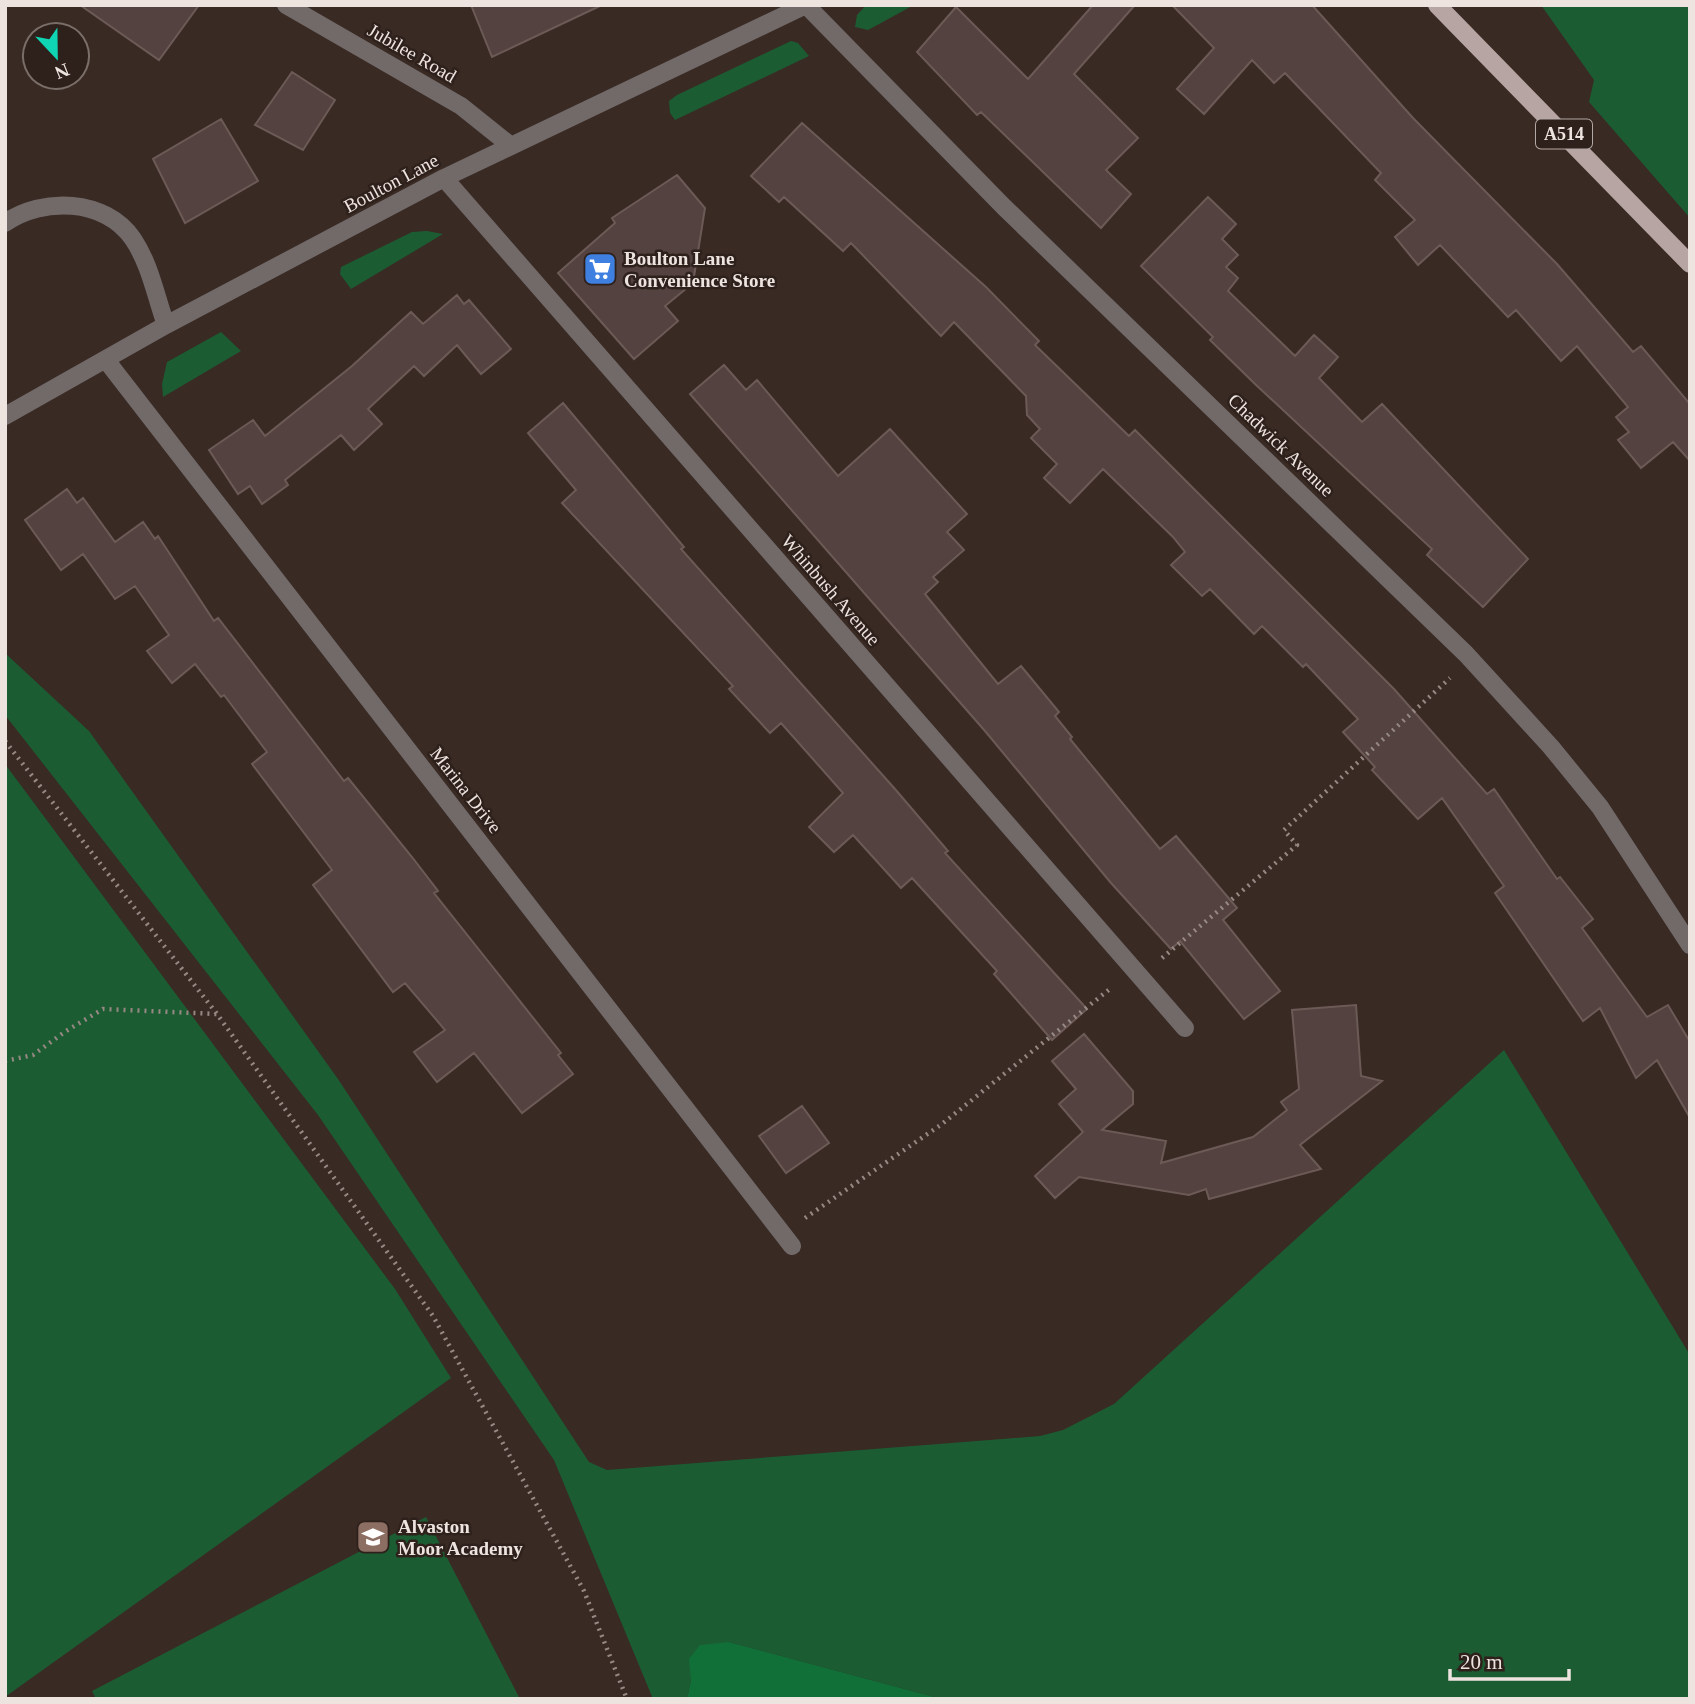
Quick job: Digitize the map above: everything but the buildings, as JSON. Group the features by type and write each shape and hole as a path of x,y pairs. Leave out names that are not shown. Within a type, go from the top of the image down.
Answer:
{"main road":[{"name":"A514","path":"1437,5 1690,264"}],"street":[{"name":"Jubilee Road","path":"286,5 461,106 511,146"},
{"name":"Boulton Lane","path":"5,416 166,326 444,178 806,5"},
{"name":"Chadwick Avenue","path":"806,5 1004,206 1471,659 1551,747 1600,807 1690,945"},
{"name":"Whinbush Avenue","path":"444,178 1185,1028"},
{"path":"5,223 20,212 56,205 87,208 113,220 125,229 139,250 166,326"},
{"name":"Marina Drive","path":"106,359 788,1240"}],"path":[{"path":"788,1240 1137,973 1297,845 1284,830 1471,659"},
{"path":"5,741 217,1014 433,1316 584,1591 627,1699"},
{"path":"5,1061 33,1055 103,1009 217,1014"}],"green space":[{"path":"866,5 914,5 868,30 855,27 857,15"},
{"path":"1541,5 1690,5 1690,218 1589,102 1594,80"},
{"path":"791,41 798,43 809,56 675,120 670,113 669,101 677,95"},
{"path":"412,232 443,234 351,289 340,274 341,267"},
{"path":"221,332 241,351 163,397 162,384 167,362"},
{"path":"5,653 89,731 338,1079 589,1462 607,1470 1040,1436 1063,1430 1114,1404 1504,1050 1690,1355 1690,1699 942,1699 729,1642 691,1679 687,1699 653,1699 554,1460 318,1115 5,715"},
{"path":"5,764 395,1289 451,1378 5,1697"},
{"path":"426,1517 520,1699 96,1699 92,1691"},
{"path":"729,1642 942,1699 687,1699 691,1679 689,1659 700,1645"}],"place":[{"name":"Boulton Lane Convenience Store","path":"600,269"},
{"name":"Alvaston Moor Academy","path":"373,1537"}]}
